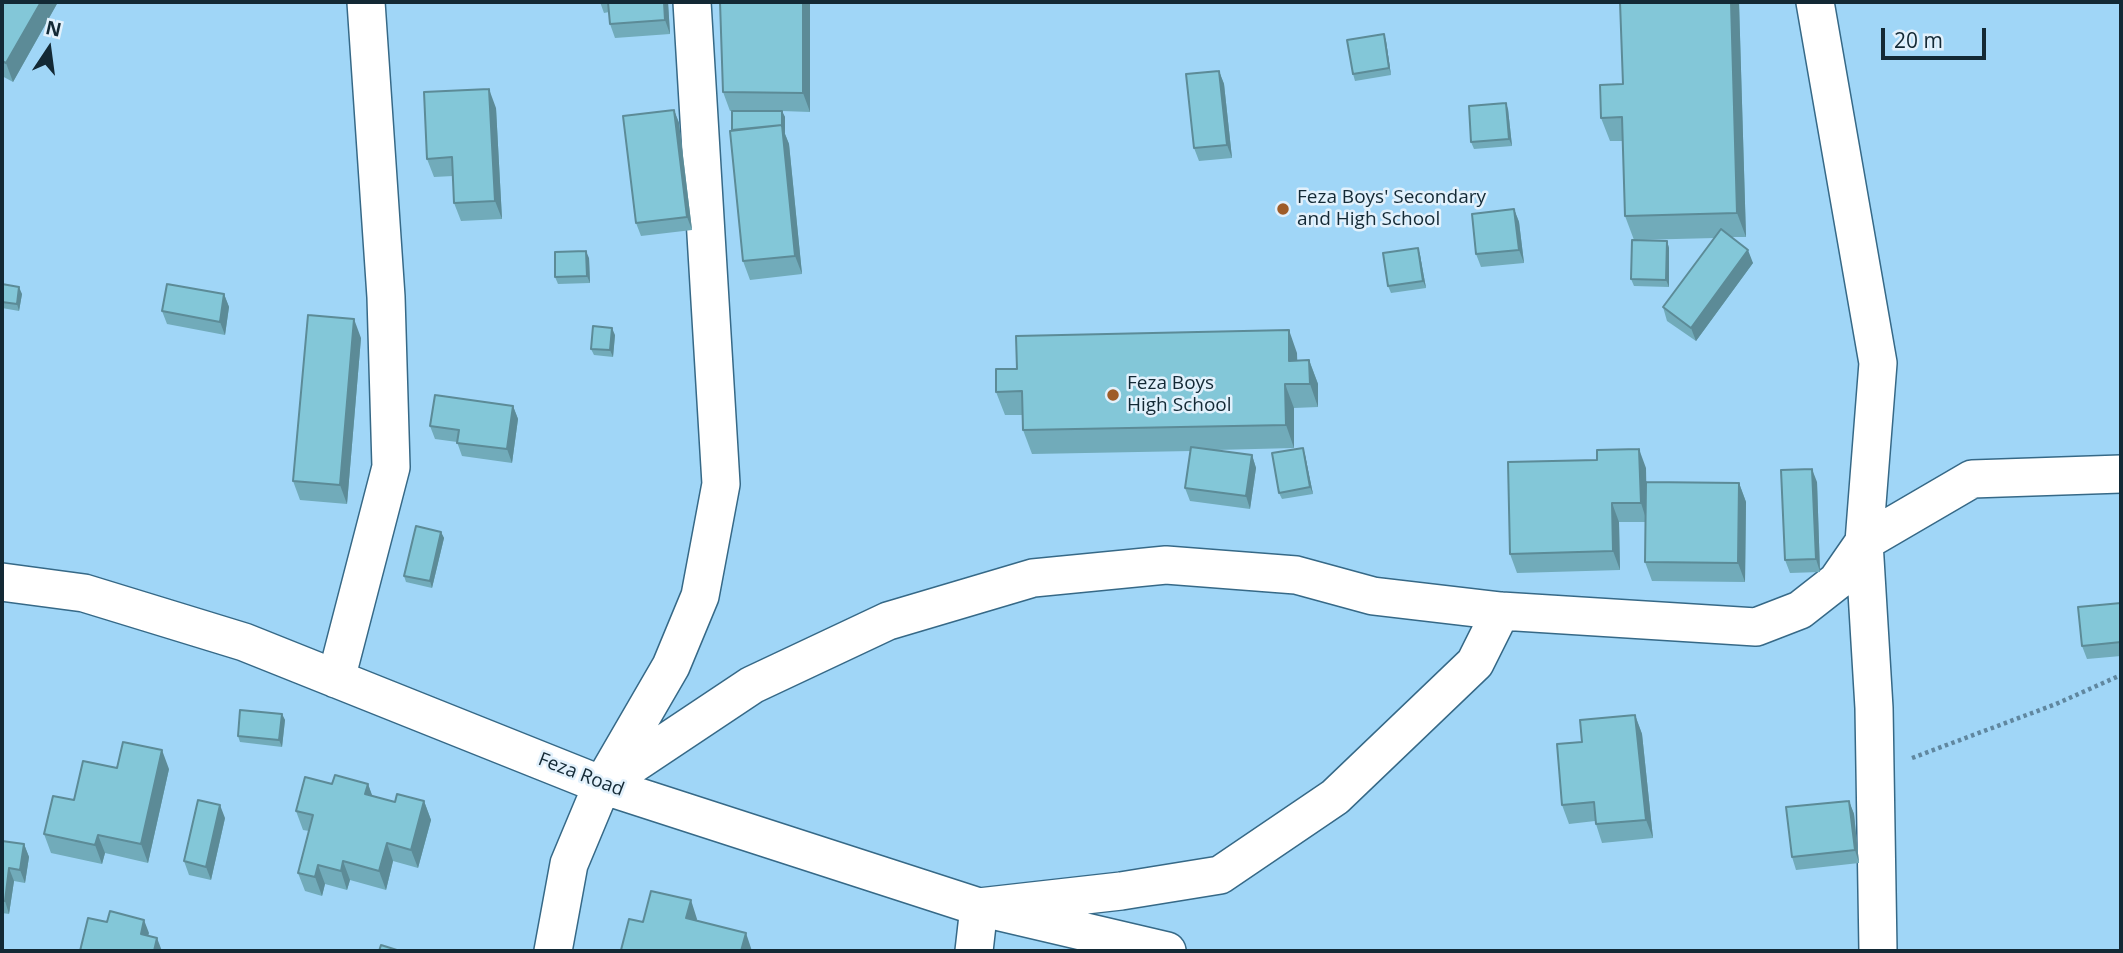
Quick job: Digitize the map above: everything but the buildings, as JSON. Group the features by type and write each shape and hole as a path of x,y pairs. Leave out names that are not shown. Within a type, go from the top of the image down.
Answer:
{"street":[{"path":"336,679 391,467 386,297 366,2"},
{"path":"553,951 569,864 602,785 671,666 700,596 721,484 692,2"},
{"path":"1815,2 1878,363 1864,542 1874,708 1878,951"},
{"path":"602,785 751,685 888,621 1033,578 1166,565 1296,575 1373,596 1501,611 1756,627 1800,610 1837,581 1864,542 1972,479 2121,474"},
{"name":"Feza Road","path":"2,582 84,593 244,642 602,785 979,907 1167,951"},
{"path":"974,951 979,907 1121,891 1220,876 1335,797 1475,663 1501,611"}],"path":[{"path":"1875,771 2056,704 2121,675"}],"place":[{"name":"Feza Boys' Secondary and High School","path":"1283,209"},
{"name":"Feza Boys High School","path":"1113,395"}]}
